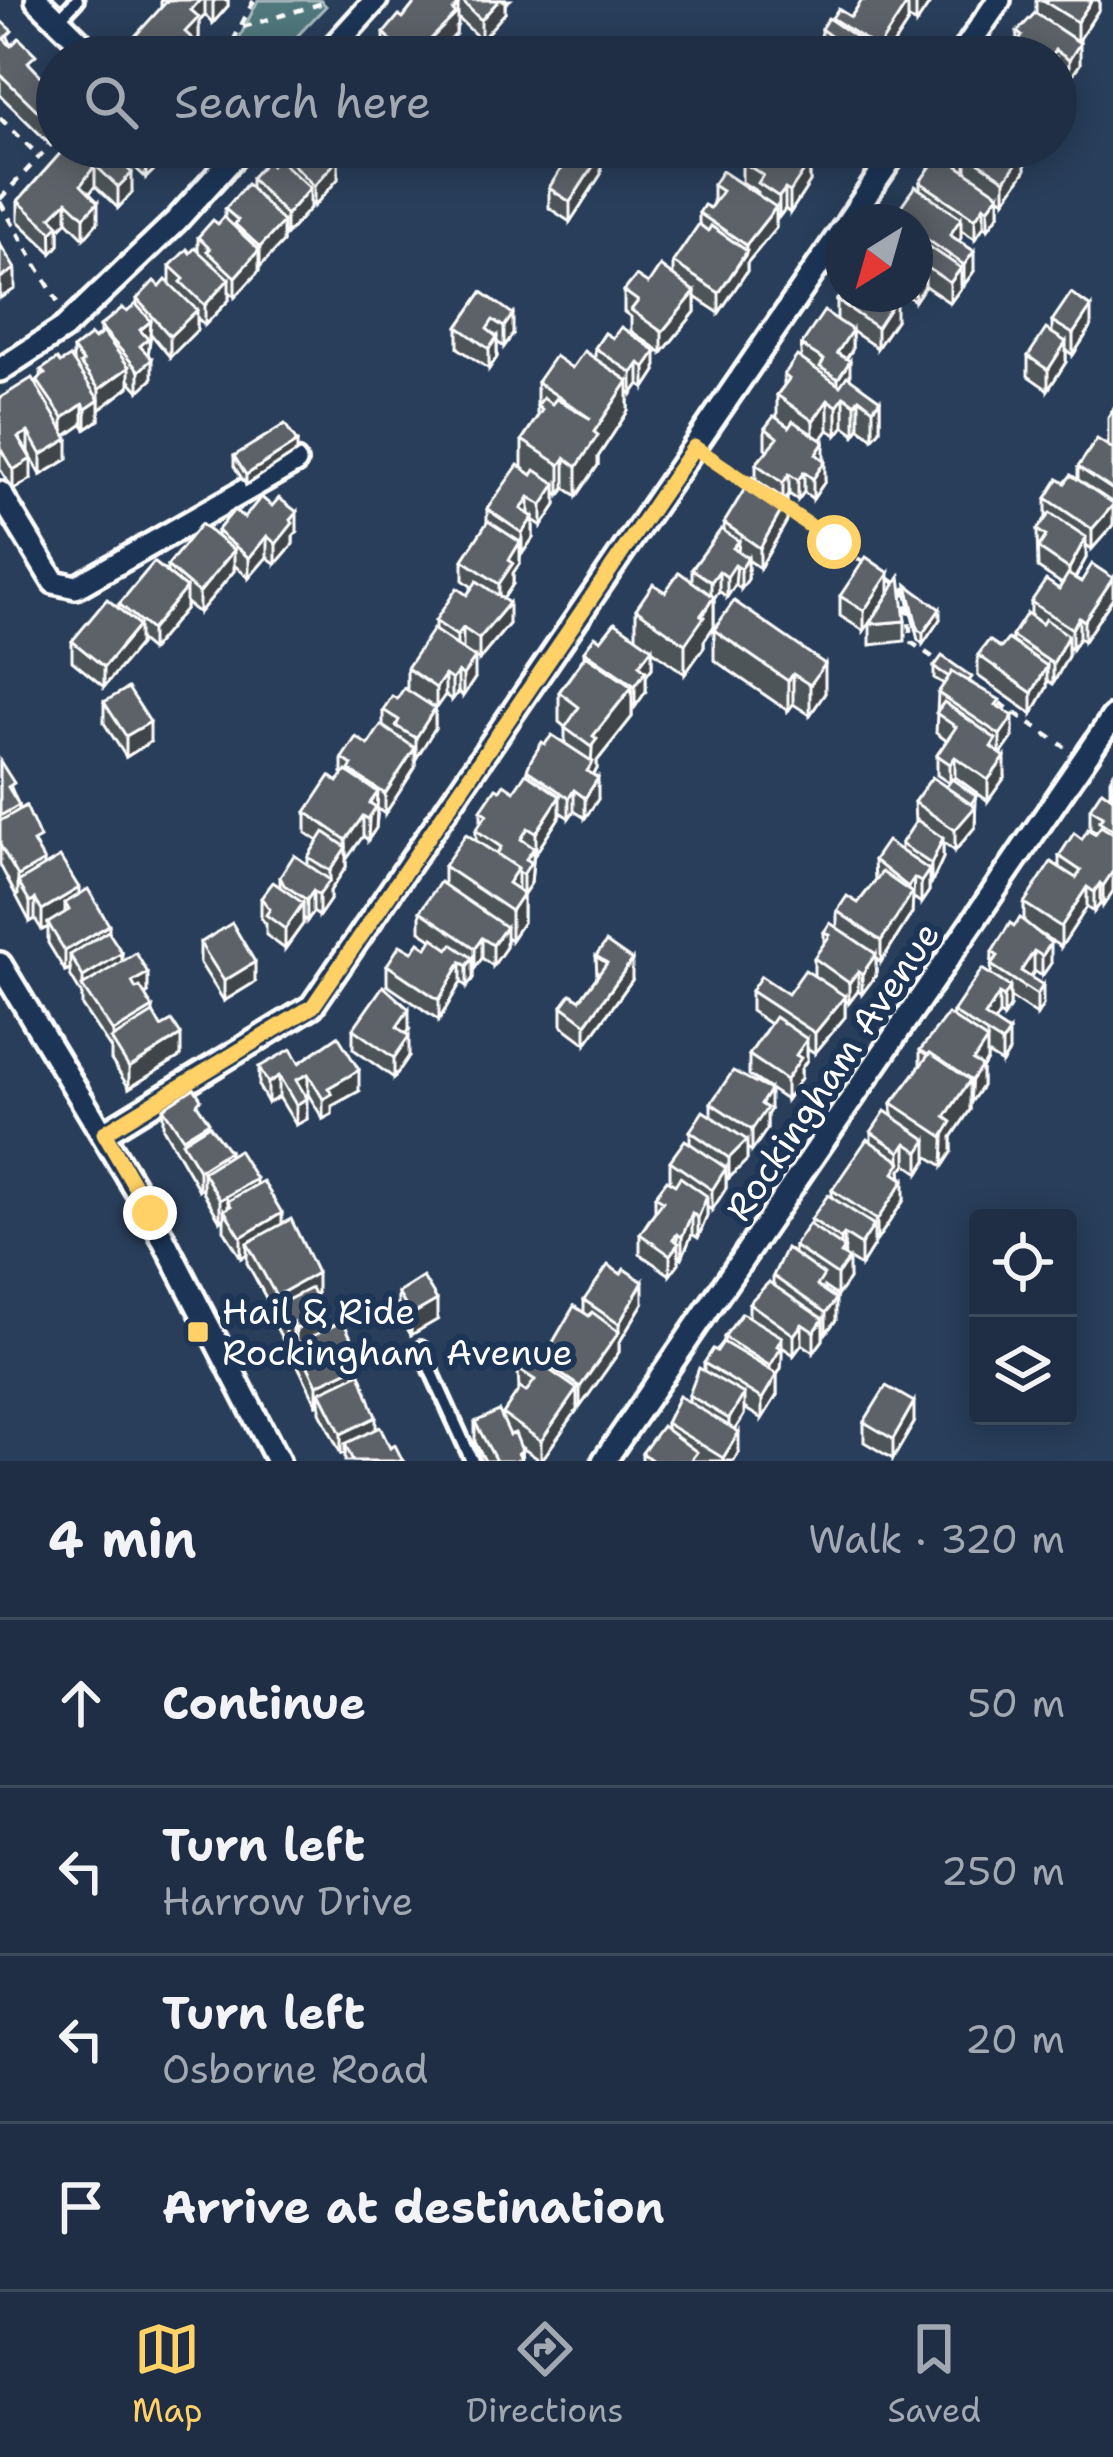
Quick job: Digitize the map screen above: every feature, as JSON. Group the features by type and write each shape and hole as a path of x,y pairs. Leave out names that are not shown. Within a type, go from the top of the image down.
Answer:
{"street":[{"path":"37,0 74,36"},
{"path":"344,36 376,0"},
{"path":"974,36 999,0"},
{"path":"0,370 70,322 224,168"},
{"path":"860,204 885,168"},
{"path":"104,1133 313,1006 825,255"},
{"path":"0,493 54,582 76,587 295,461"},
{"name":"Rockingham Avenue","path":"604,1461 1113,717"},
{"path":"0,964 104,1133 200,1303 278,1461"}],"lane":[{"path":"58,20 77,0"},
{"path":"421,1348 472,1461"}],"path":[{"path":"238,36 254,0"},
{"path":"243,27 323,4"},
{"path":"0,118 36,153"},
{"path":"36,161 0,200 70,322"},
{"path":"188,168 206,188"},
{"path":"694,447 751,486"},
{"path":"770,499 866,563"},
{"path":"885,576 904,589 912,643 950,669"},
{"path":"989,695 1084,760"}],"green space":[{"path":"258,0 320,0 326,6 297,36 240,36"}],"building":[{"path":"168,0 200,0 191,10 199,17 185,32 190,36 135,36"},
{"path":"417,0 453,0 458,5 456,14 434,36 384,33 399,15 403,18"},
{"path":"461,0 499,0 481,20"},
{"path":"862,0 908,2 886,36 860,36 832,18 838,9 851,17"},
{"path":"1042,0 1092,0 1077,22"},
{"path":"1035,13 1070,36 1022,36 1017,32"},
{"path":"828,18 854,36 831,36 821,29"},
{"path":"0,20 12,31 4,39 11,46 19,38 36,55 28,62 36,71 36,109 0,74"},
{"path":"47,168 93,168 81,185 98,202 84,217 67,201 51,217 59,225 52,232 18,201"},
{"path":"98,168 127,168 132,173 118,187"},
{"path":"260,168 288,168 310,188 286,215 251,178"},
{"path":"297,168 330,168 314,186"},
{"path":"562,168 592,168 570,202 549,188"},
{"path":"752,168 806,168 790,192 785,189 779,197 758,183 763,175"},
{"path":"930,168 961,168 999,194 975,219 920,182"},
{"path":"987,168 1013,168 1005,180"},
{"path":"722,171 776,207 746,245 699,213 704,205 710,208 722,191 713,185"},
{"path":"247,184 283,222 260,247 225,209"},
{"path":"915,186 961,218 950,235 974,251 964,265 933,243 933,204 902,204"},
{"path":"224,217 259,250 235,277 198,237 213,220 218,224"},
{"path":"699,224 708,231 711,226 747,251 719,293 673,262"},
{"path":"0,244 15,269 0,278"},
{"path":"195,248 229,279 205,305 170,266 187,249 190,253"},
{"path":"933,249 961,268 950,283 933,271"},
{"path":"660,266 695,292 662,332 631,310 638,301 624,291 636,276 648,284"},
{"path":"166,280 197,310 170,336 137,299 154,281 160,287"},
{"path":"482,292 513,314 504,327 493,320 487,329 497,337 489,349 458,327"},
{"path":"1071,293 1091,307 1073,334 1052,321"},
{"path":"136,304 151,321 140,330 148,339 140,346 152,359 139,371 100,326 122,308 127,312"},
{"path":"824,311 852,330 837,353 850,361 838,379 820,367 824,360 801,345"},
{"path":"854,312 887,312 877,328"},
{"path":"621,327 656,351 645,367 639,363 632,373 595,348 605,333 613,338"},
{"path":"1046,329 1066,342 1048,370 1028,356"},
{"path":"103,332 129,367 99,389 73,349"},
{"path":"584,351 628,381 577,467 565,458 560,465 522,440 542,410 537,406 543,398 552,404 556,399 591,419 537,382 555,356 572,368"},
{"path":"797,356 840,386 847,376 880,400 873,409 859,398 855,404 844,396 837,406 828,400 813,421 777,395"},
{"path":"70,357 99,400 63,418 37,380 45,374 41,370"},
{"path":"32,378 68,439 41,455 28,432 18,437 31,459 13,470 0,448 0,398"},
{"path":"774,416 789,427 793,421 824,442 816,454 825,461 813,479 804,472 798,480 789,474 783,483 756,464 778,438 765,428"},
{"path":"285,424 297,442 246,475 234,456"},
{"path":"1097,439 1113,449 1113,490 1078,467"},
{"path":"518,465 556,484 542,505 529,497 521,509 533,517 522,533 487,509"},
{"path":"1071,475 1113,503 1092,529 1046,498 1058,479 1065,483"},
{"path":"752,477 787,501 760,548 724,523"},
{"path":"261,497 272,506 279,498 297,512 276,544 267,536 249,558 217,531 234,510 244,518"},
{"path":"1050,513 1086,537 1069,569 1038,548 1046,536 1037,530"},
{"path":"488,521 520,542 499,584 463,560"},
{"path":"201,524 234,550 199,593 167,566"},
{"path":"721,529 739,541 733,548 748,558 741,569 735,565 727,577 719,571 711,582 692,569"},
{"path":"866,557 889,573 864,611 840,596"},
{"path":"154,562 186,588 151,630 119,604"},
{"path":"1092,564 1113,578 1084,621 1079,617 1072,629 1031,602 1046,580 1059,589 1068,574 1081,582"},
{"path":"679,572 714,597 685,644 636,609 653,584 665,592"},
{"path":"900,576 905,621 870,624"},
{"path":"477,581 509,603 479,639 463,628 457,636 435,621 457,588 467,595"},
{"path":"907,585 940,609 923,633 918,630"},
{"path":"107,599 139,625 104,667 72,641"},
{"path":"734,601 825,664 810,685 793,674 788,681 714,630"},
{"path":"1027,613 1068,635 1053,664 1012,636"},
{"path":"615,622 652,648 639,665 646,671 635,686 584,651"},
{"path":"433,629 475,658 463,675 458,672 452,680 445,675 436,688 407,668"},
{"path":"1008,639 1047,666 1032,693 978,655 989,640 1001,648"},
{"path":"586,655 632,687 593,736 597,739 591,747 565,728 579,707 559,692"},
{"path":"942,656 972,677 969,681 952,672 949,677 934,667"},
{"path":"952,672 1000,700 996,705 1013,716 1000,735 938,693"},
{"path":"128,688 150,722 126,736 104,702"},
{"path":"404,688 435,708 416,738 396,726 399,720 383,710"},
{"path":"944,702 996,739 991,747 1005,757 988,780 955,757 950,764 937,755 956,727 936,713"},
{"path":"381,725 415,748 385,794 349,770 352,765 342,758 356,737 368,745"},
{"path":"552,735 593,762 587,771 598,778 585,798 574,790 569,798 527,770 542,742"},
{"path":"0,761 14,783 8,787 19,805 0,816"},
{"path":"346,771 378,792 370,803 376,807 368,819 363,816 346,840 306,812 330,776 338,782"},
{"path":"526,773 560,796 536,833 528,828 521,839 534,848 523,875 497,854 501,847 476,830 487,814 481,810 496,788 504,784 514,791"},
{"path":"932,777 975,807 955,830 914,802"},
{"path":"952,779 976,796 971,804 946,787"},
{"path":"1102,790 1113,798 1113,830 1090,808"},
{"path":"26,806 40,838 33,842 44,861 18,876 0,845 0,821"},
{"path":"917,820 943,838 931,864 901,844"},
{"path":"1101,826 1113,834 1113,871 1103,886 1100,883 1094,892 1087,887 1061,927 1024,903 1051,862 1076,878 1081,871 1059,856 1074,833 1082,839 1088,829 1095,834"},
{"path":"324,832 346,847 330,871 308,857"},
{"path":"466,834 518,868 508,883 523,893 511,911 444,866"},
{"path":"887,841 929,870 921,882 914,878 908,887 874,860"},
{"path":"294,855 330,880 319,895 313,891 307,900 284,885 280,877"},
{"path":"60,857 79,888 42,910 35,899 30,902 18,882"},
{"path":"882,872 912,893 881,941 837,911 847,896 858,903"},
{"path":"273,882 303,903 285,929 266,915 270,909 261,898"},
{"path":"440,882 506,927 493,945 482,938 475,948 420,911"},
{"path":"88,889 109,925 65,951 48,923 69,910 65,903"},
{"path":"1020,918 1051,943 1042,956 1034,951 1021,971 1043,985 1037,995 991,965 998,956 992,952 1010,923 1014,926"},
{"path":"232,923 255,962 224,981 200,943"},
{"path":"830,923 876,954 849,983 814,958 830,935 824,932"},
{"path":"108,931 122,953 83,977 70,955"},
{"path":"433,938 473,958 467,966 461,962 439,1000 387,965 400,945 412,952 419,942 427,948"},
{"path":"606,942 632,960 586,1024 562,1006 571,994 580,1000 607,963 596,956"},
{"path":"136,953 148,973 132,982 153,1008 113,1032 82,986"},
{"path":"982,969 1010,987 1004,997 999,994 985,1016 1009,1032 1002,1043 953,1012"},
{"path":"805,970 845,996 815,1033 751,991 761,976 788,994"},
{"path":"383,986 409,1009 397,1027 409,1036 394,1058 353,1029"},
{"path":"153,1013 161,1027 172,1021 181,1035 129,1068 111,1039"},
{"path":"948,1014 987,1040 973,1061 982,1066 970,1083 920,1050"},
{"path":"775,1017 807,1039 786,1080 749,1055"},
{"path":"338,1036 359,1070 328,1088 332,1094 323,1099 308,1074 296,1080 307,1098 296,1105 279,1076 268,1083 259,1067 291,1049 299,1063"},
{"path":"930,1053 970,1080 945,1117 952,1122 943,1137 892,1103"},
{"path":"733,1071 770,1090 761,1104 767,1108 752,1130 711,1103"},
{"path":"194,1088 201,1099 197,1104 209,1122 183,1138 163,1108"},
{"path":"703,1111 747,1140 729,1158 690,1131"},
{"path":"885,1111 927,1140 919,1152 906,1143 900,1152 871,1132"},
{"path":"209,1125 229,1151 199,1170 182,1142"},
{"path":"867,1139 901,1162 894,1173 904,1180 877,1220 832,1190"},
{"path":"685,1140 726,1168 712,1190 670,1161"},
{"path":"238,1150 256,1179 220,1200 203,1172"},
{"path":"680,1177 707,1196 698,1218 692,1213 682,1237 677,1234 673,1239 679,1243 670,1255 640,1234 663,1201 655,1196 667,1180 675,1185"},
{"path":"263,1181 282,1213 241,1237 224,1210 231,1206 228,1201"},
{"path":"828,1195 874,1225 861,1245 844,1234 841,1239 811,1219"},
{"path":"291,1219 317,1273 276,1296 247,1243"},
{"path":"809,1224 845,1248 841,1254 849,1259 837,1275 794,1246"},
{"path":"786,1248 824,1275 817,1286 836,1299 826,1313 773,1276"},
{"path":"608,1265 643,1282 619,1324 584,1300"},
{"path":"423,1277 437,1300 411,1315 398,1293"},
{"path":"769,1282 823,1319 814,1332 802,1324 794,1335 749,1303"},
{"path":"311,1288 325,1315 296,1329 293,1322 286,1326 276,1306"},
{"path":"574,1306 589,1316 592,1312 619,1332 580,1387 542,1361"},
{"path":"742,1313 782,1337 770,1366 724,1337"},
{"path":"343,1321 353,1342 347,1346 357,1366 317,1385 297,1344"},
{"path":"723,1342 777,1374 762,1399 704,1363"},
{"path":"528,1355 577,1389 541,1441 503,1414 520,1388 526,1392 535,1380 518,1369"},
{"path":"699,1368 744,1394 729,1419 689,1395"},
{"path":"360,1373 376,1417 341,1434 320,1392"},
{"path":"886,1386 914,1402 893,1439 864,1422"},
{"path":"679,1396 739,1432 723,1458 666,1423"},
{"path":"499,1411 510,1435 515,1433 521,1459 496,1461 475,1422"},
{"path":"662,1426 697,1452 690,1461 653,1461 642,1453"},
{"path":"380,1427 403,1461 353,1461 345,1444"}],"place":[{"name":"Hail & Ride Rockingham Avenue","path":"198,1332"}],"route":[{"path":"150,1213 104,1133 313,1006 694,447 834,542"}]}
